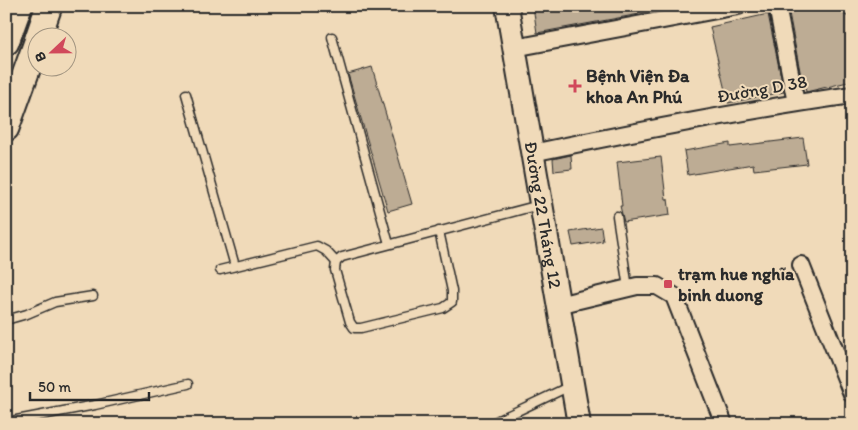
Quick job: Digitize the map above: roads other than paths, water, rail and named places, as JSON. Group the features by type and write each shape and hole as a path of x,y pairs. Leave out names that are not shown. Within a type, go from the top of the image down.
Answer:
{"main road":[{"path":"6,42 19,6"},
{"path":"41,28 49,6"},
{"name":"Đường 22 Tháng 12","path":"507,6 579,424"},
{"path":"6,128 28,66"}],"street":[{"path":"514,48 698,10 738,6"},
{"path":"777,6 796,103"},
{"name":"Đường D 38","path":"532,152 641,130 852,95"},
{"path":"801,265 852,394"},
{"path":"558,305 637,286 657,286 674,296 724,424"}],"lane":[{"path":"332,37 388,244"},
{"path":"186,94 236,266"},
{"path":"439,231 452,291 452,302 442,308 354,328 350,322 335,270 336,262 342,257 388,244 439,231 541,205"},
{"path":"617,216 628,288"},
{"path":"220,270 317,246 326,251 336,262"},
{"path":"6,320 27,314 55,302 93,296"},
{"path":"6,422 188,384"},
{"path":"490,424 572,385"}],"place":[{"name":"Bệnh Viện Đa khoa An Phú","path":"575,86"},
{"name":"trạm hue nghĩa binh duong","path":"668,284"}]}
